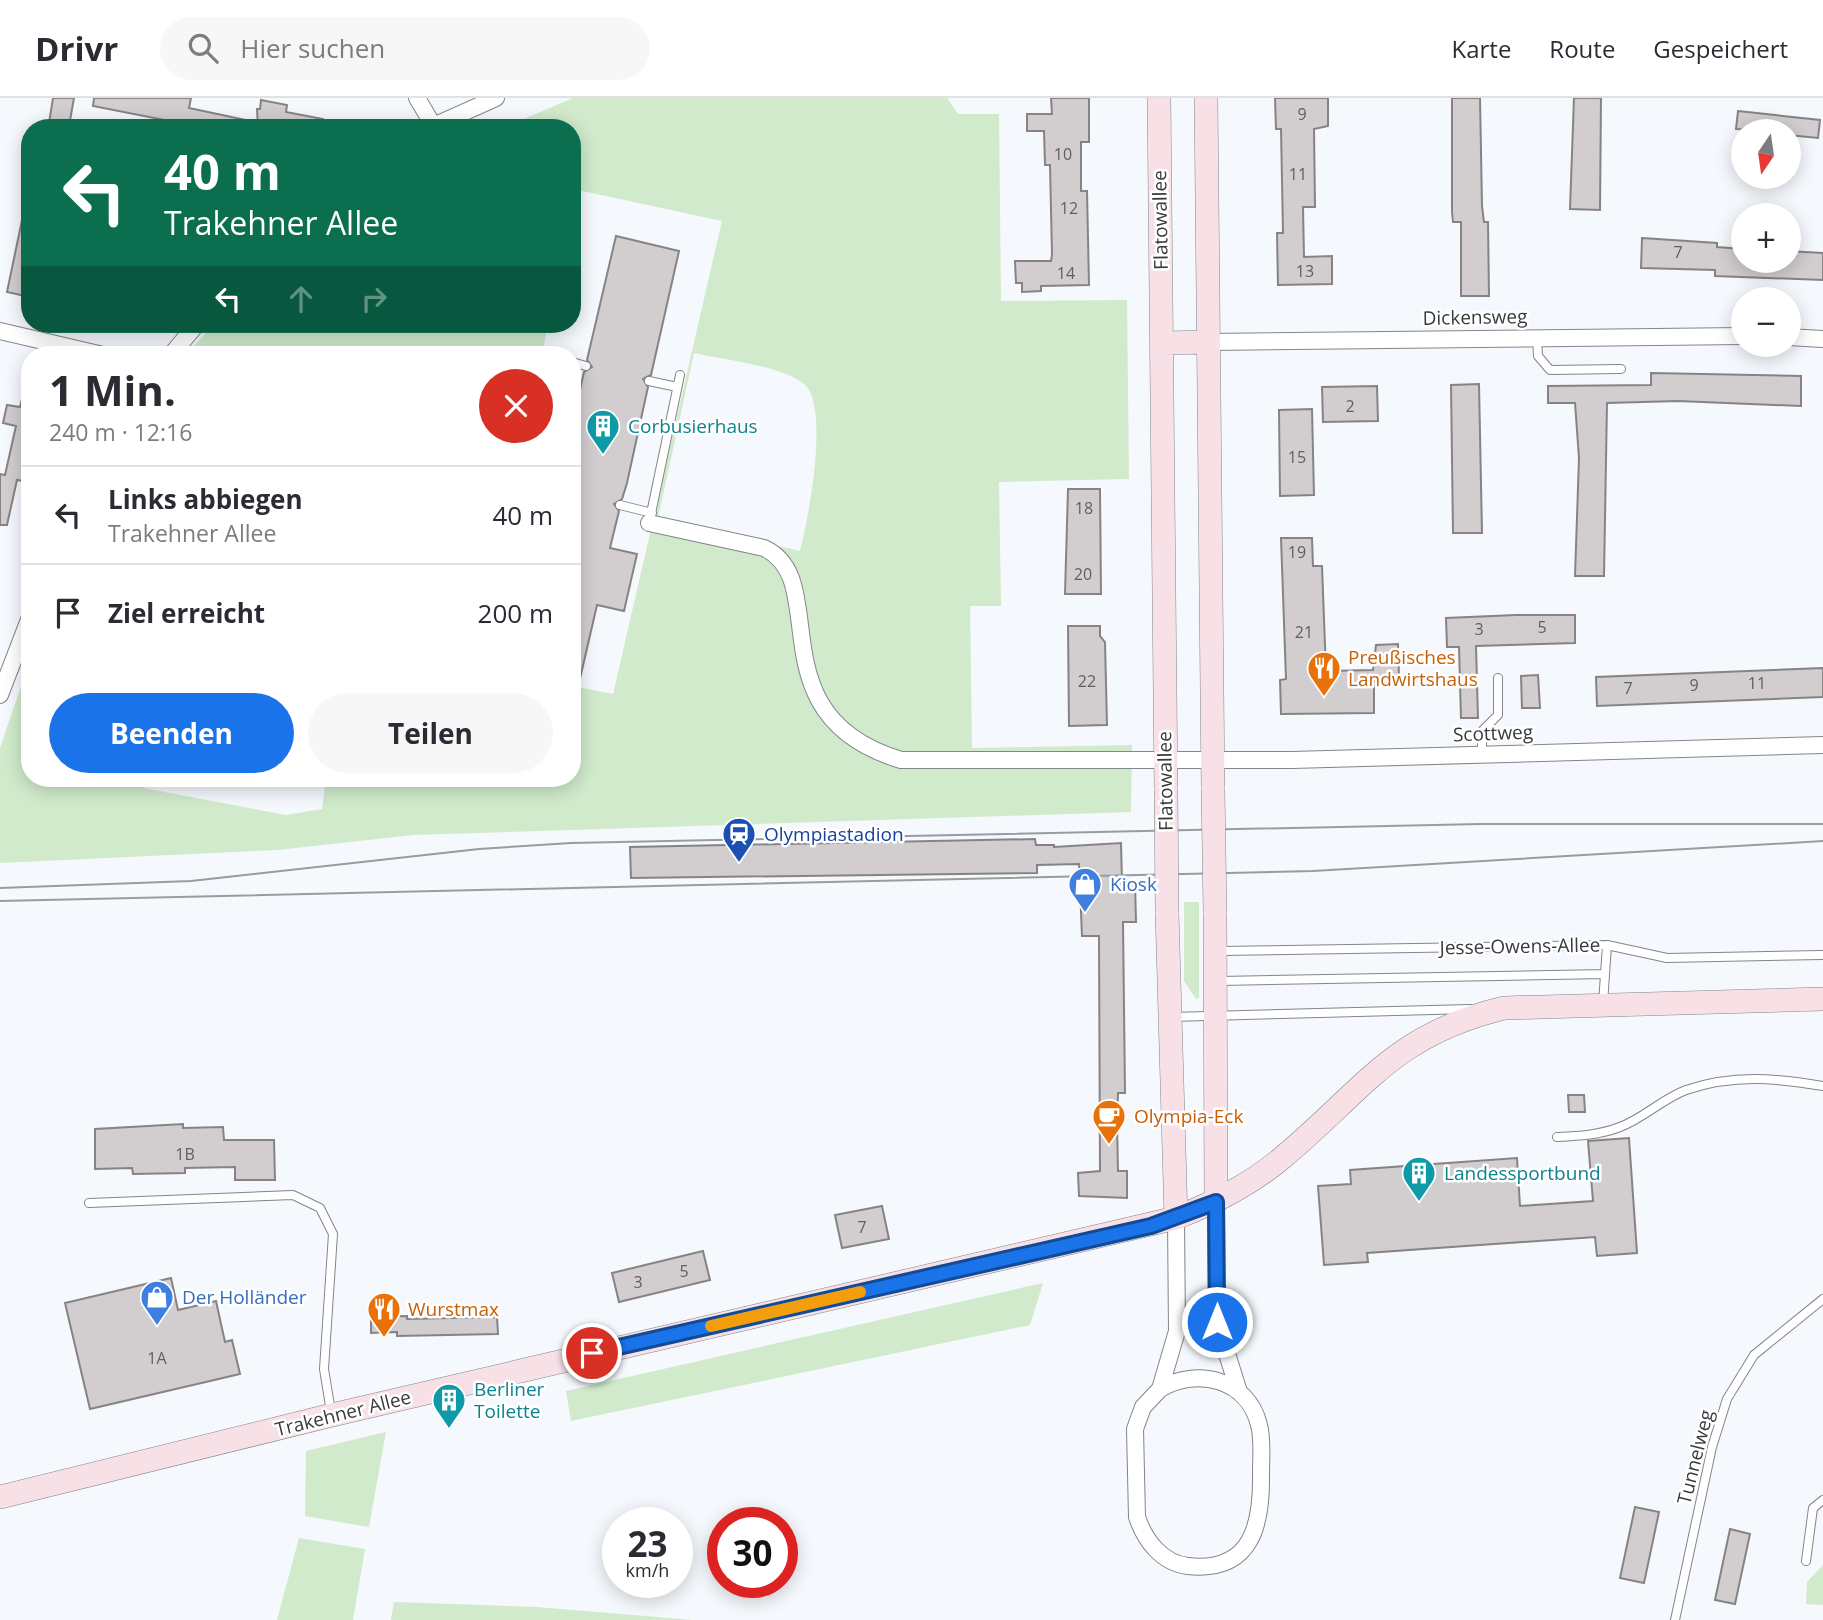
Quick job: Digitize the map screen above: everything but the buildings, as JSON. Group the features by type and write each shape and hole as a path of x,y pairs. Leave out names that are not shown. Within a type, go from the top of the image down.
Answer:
{"main road":[{"name":"Flatowallee","path":"1159,98 1164,762 1176,1218"},
{"path":"1206,98 1216,951 1216,1202"},
{"path":"1162,342 1208,342"},
{"path":"1216,1202 1283,1157 1374,1072 1403,1049 1445,1026 1504,1008 1823,999"},
{"name":"Trakehner Allee","path":"0,1497 332,1415 1176,1218 1216,1202"}],"street":[{"path":"417,98 428,119"},
{"path":"447,119 496,98"},
{"path":"0,331 64,346"},
{"name":"Dickensweg","path":"1208,342 1731,337"},
{"path":"1801,338 1823,339"},
{"name":"Scottweg","path":"650,518 778,554 794,584 805,666 819,703 835,725 874,752 922,762 1164,762 1823,745"},
{"path":"0,695 5,666 21,635"},
{"path":"1216,1202 1217,1322 1239,1392"},
{"path":"1160,1389 1194,1377 1219,1380 1239,1392 1254,1411 1261,1434 1259,1521 1249,1542 1231,1558 1209,1566 1186,1566 1154,1549 1141,1531 1137,1517 1135,1429 1143,1407 1160,1389 1177,1331 1176,1218"}],"lane":[{"path":"1537,338 1538,356 1550,370 1621,369"},
{"path":"581,365 586,366"},
{"path":"620,505 650,518 680,375"},
{"path":"649,381 677,387"},
{"path":"1482,755 1482,731 1498,715 1498,678"},
{"path":"1603,1006 1607,945"},
{"name":"Jesse-Owens-Allee","path":"1216,951 1607,945 1667,958 1823,955"},
{"path":"1216,981 1604,974"},
{"path":"1171,1017 1504,1008"},
{"path":"1557,1137 1593,1134 1620,1127 1683,1091 1727,1079 1752,1077 1823,1086"},
{"path":"89,1203 293,1195 320,1208 333,1234 324,1369 332,1415"},
{"name":"Tunnelweg","path":"1675,1620 1712,1447 1727,1399 1754,1355 1823,1299"},
{"path":"1806,1561 1813,1508 1823,1500"}],"green space":[{"path":"573,98 947,98 958,114 999,114 1001,301 1127,300 1129,479 999,482 1001,606 970,606 972,748 1132,745 1131,812 413,835 277,850 0,863 0,748 21,686 21,787 143,787 286,815 322,809 325,787 581,787 581,688 613,694 722,221 581,191 581,119 524,119","holes":["694,353 750,364 792,377 803,383 811,395 815,413 815,463 800,551 658,518"]},
{"path":"206,333 546,333 544,346 194,346"},
{"path":"1184,902 1199,902 1199,998 1196,999 1184,981"},
{"path":"1043,1283 1030,1325 571,1421 566,1391"},
{"path":"386,1432 369,1527 305,1516 306,1451"},
{"path":"299,1538 365,1549 353,1620 277,1620"},
{"path":"1823,1565 1823,1605 1806,1604 1807,1582"},
{"path":"394,1602 537,1607 693,1620 391,1620"}],"tram line":[{"path":"0,888 191,881 479,849 571,843 1481,824 1823,824"},
{"path":"0,901 1313,871 1823,841"}],"slow traffic":[{"path":"711,1326 860,1292"}],"place":[{"name":"Corbusierhaus","path":"603,456"},
{"name":"Preußisches Landwirtshaus","path":"1324,698"},
{"name":"Olympiastadion","path":"739,864"},
{"name":"Kiosk","path":"1085,914"},
{"name":"Olympia-Eck","path":"1109,1146"},
{"name":"Landessportbund","path":"1419,1203"},
{"name":"Der Holländer","path":"157,1327"},
{"name":"Wurstmax","path":"384,1339"},
{"name":"Berliner Toilette","path":"449,1430"}],"route":[{"path":"592,1353 1151,1226 1216,1202 1217,1322"}]}
